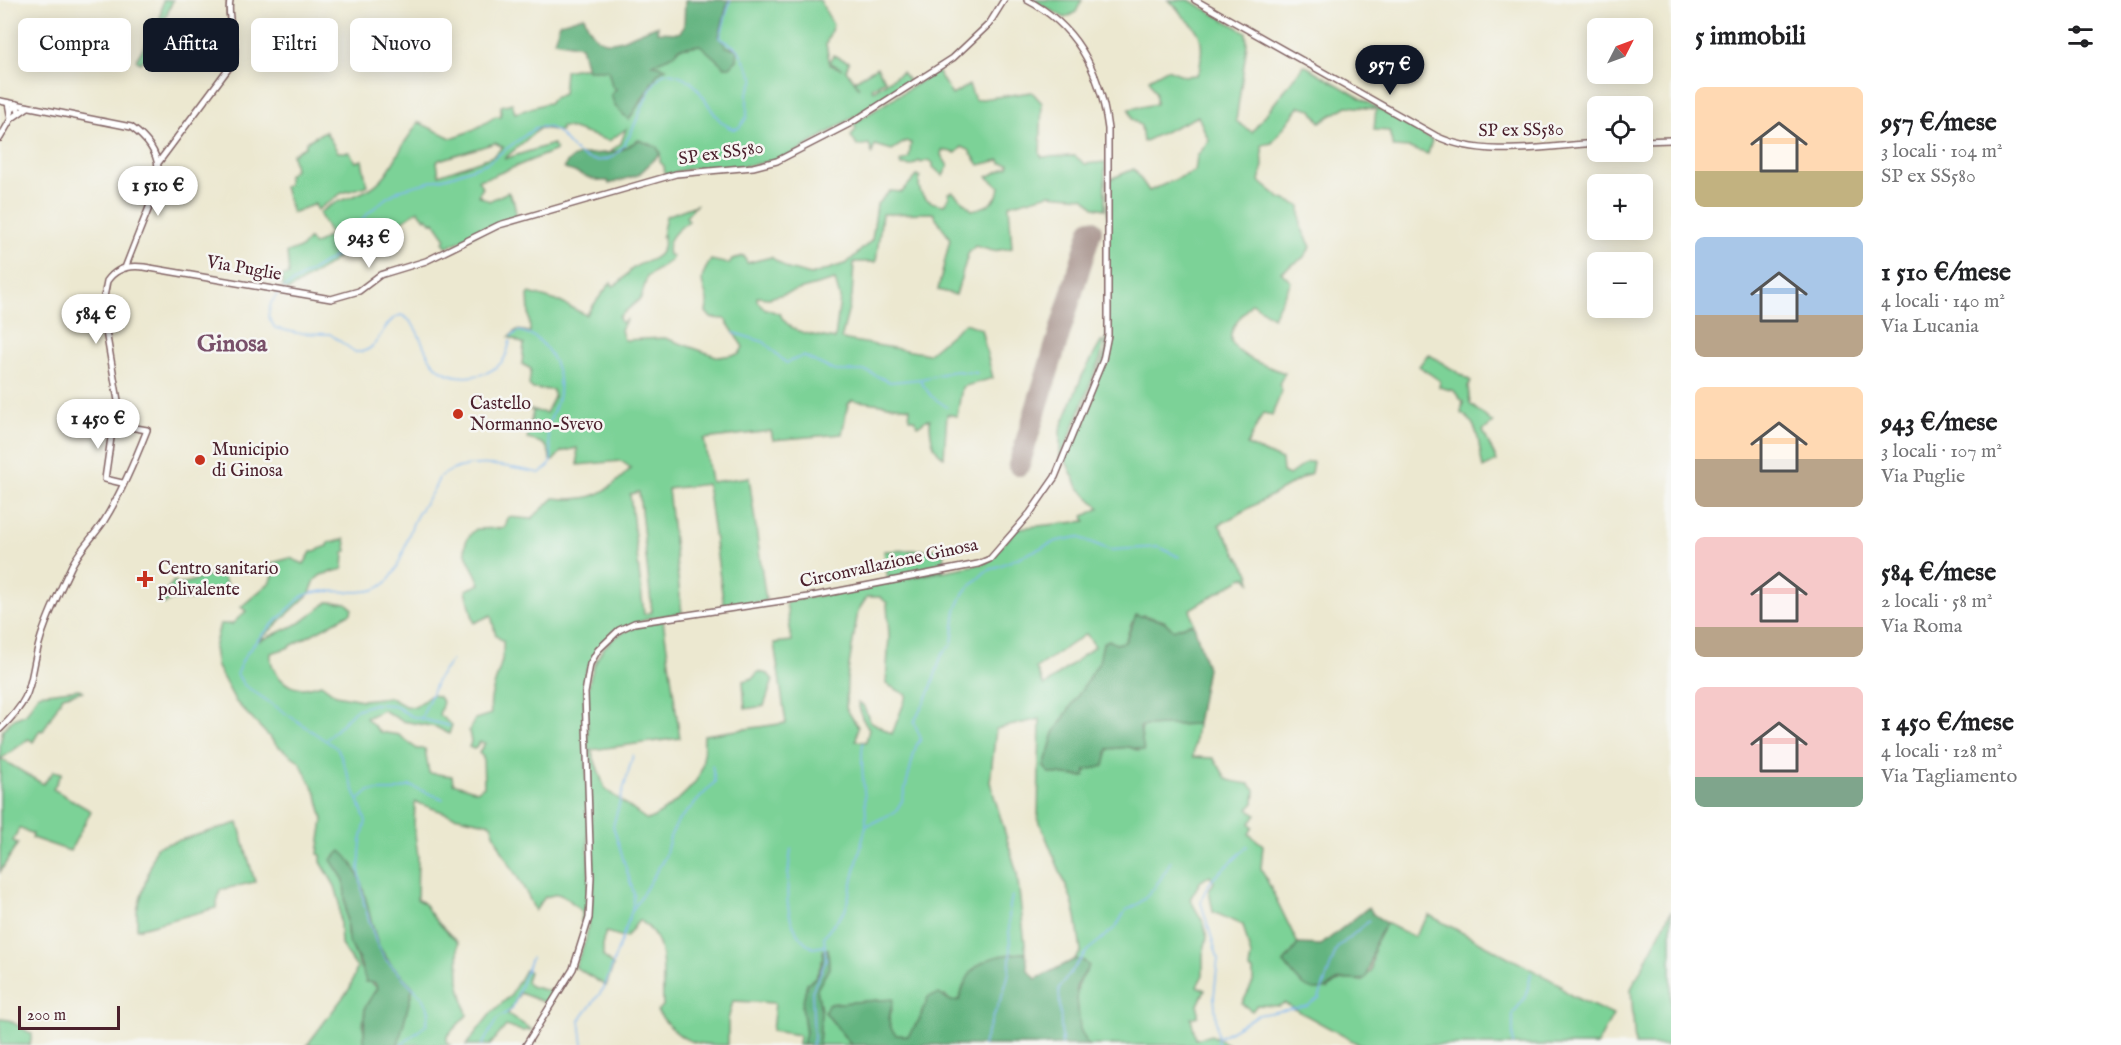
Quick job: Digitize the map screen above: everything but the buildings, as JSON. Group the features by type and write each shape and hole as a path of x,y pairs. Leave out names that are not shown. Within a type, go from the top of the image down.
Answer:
{"street":[{"path":"158,163 234,61 235,52 228,10 230,0"},
{"name":"SP ex SS580","path":"437,255 499,225 660,178 700,171 753,167 786,157 851,123 953,58 989,24 1004,0"},
{"name":"Circonvallazione Ginosa","path":"526,1045 573,969 589,918 591,877 585,693 590,664 608,639 619,630 634,623 653,619 808,597 978,564 990,559 1043,496 1055,477 1102,360 1108,335 1107,129 1104,98 1093,68 1057,20 1047,10 1027,0"},
{"name":"SP ex SS580","path":"1195,0 1450,142 1490,148 1587,144"},
{"path":"0,101 131,127 146,140 158,163 159,182 125,268"},
{"path":"8,103 11,119"},
{"path":"11,111 16,104"},
{"path":"16,104 19,112"},
{"path":"0,138 11,119 28,107"},
{"path":"1653,141 1671,140"},
{"name":"Via Puglie","path":"116,424 121,418 102,308 110,276 125,268 144,267 330,299 347,296 359,291 380,275 418,264 437,255"},
{"path":"0,729 25,702 31,689 42,634 61,590 78,555 104,520 122,483 147,430 116,424 105,479 122,483"}],"green space":[{"path":"163,0 173,0 165,18 160,18"},
{"path":"685,0 731,0 728,1 719,37 727,47 738,49 737,60 730,67 725,67 700,45 679,48 674,55 652,64 666,68 658,73 629,120 615,106 611,95 616,89 612,86 608,70 587,70 581,46 554,41 560,23 584,16 598,39 607,42 616,42 658,26 657,32 679,33 684,27"},
{"path":"820,0 833,25 826,44 830,65 843,69 830,63 833,55 849,62 846,70 859,88 855,80 877,67 885,80 872,88 873,91 902,72 910,82 800,150 775,161 732,168 691,168 665,175 664,166 660,162 660,151 639,140 616,152 611,151 621,143 626,129 609,141 567,127 561,127 561,131 540,128 504,159 553,144 556,150 478,180 483,188 478,195 489,201 508,192 514,202 517,219 486,229 447,247 443,242 446,239 434,222 432,223 427,217 425,219 418,210 371,244 369,242 347,248 330,264 289,290 283,288 282,276 289,275 287,252 301,248 309,239 314,245 331,235 319,213 378,183 418,122 451,138 457,136 475,129 496,116 501,117 501,106 512,103 515,113 549,103 553,98 563,94 565,71 580,68 608,69 616,89 611,95 639,106 658,73 665,69 651,64 674,55 679,48 701,45 725,67 737,60 736,48 726,47 719,37 728,1","holes":["495,143 503,147 493,156 439,175 437,162 439,160"]},
{"path":"1032,0 1082,0 1076,12 1065,18"},
{"path":"1168,0 1189,0 1246,32 1247,44 1236,121 1252,132 1304,65 1432,140 1428,154 1409,148 1393,147 1389,131 1374,130 1376,109 1347,106 1320,122 1311,109 1300,106 1272,143 1262,145 1263,166 1259,181 1280,198 1300,206 1301,227 1311,247 1303,258 1281,272 1291,282 1273,317 1252,303 1239,318 1232,331 1232,342 1236,349 1261,364 1285,373 1279,384 1282,391 1272,415 1263,413 1247,445 1282,460 1283,472 1289,475 1307,462 1313,462 1311,473 1219,525 1250,575 1251,583 1246,576 1190,609 1194,625 1189,624 1173,630 1164,621 1143,615 1132,622 1125,642 1116,644 1109,640 1103,643 1100,662 1054,733 1044,767 1050,773 1083,777 1086,771 1106,758 1108,749 1129,747 1139,751 1142,726 1197,724 1193,757 1213,758 1228,780 1249,784 1255,790 1254,803 1248,809 1256,815 1250,823 1253,827 1249,834 1263,845 1261,868 1298,944 1284,963 1327,989 1343,980 1362,981 1371,971 1375,943 1386,923 1414,937 1429,915 1561,985 1560,987 1572,996 1613,1015 1597,1045 1360,1045 1284,1003 1279,1006 1257,1005 1252,1011 1242,1004 1253,982 1253,971 1249,969 1251,956 1243,925 1213,912 1209,891 1214,882 1210,875 1200,882 1190,899 1204,924 1207,938 1203,954 1203,975 1197,986 1205,990 1198,1005 1198,1016 1191,1018 1196,1039 1211,1035 1229,1045 1088,1045 1079,1028 1075,1008 1077,989 1086,972 1084,961 1075,959 1081,952 1076,916 1071,898 1038,818 1040,719 996,729 990,782 1017,873 1026,953 1003,956 974,971 963,989 960,1000 951,1001 945,996 923,1008 920,1019 908,1036 895,1035 889,1023 892,1009 879,1000 828,1004 825,1012 851,1045 819,1045 821,1011 817,989 829,968 828,949 816,976 807,983 802,1006 806,1036 803,1045 798,1044 799,1035 772,1031 775,1003 733,1001 728,1020 728,1045 687,1040 673,1029 657,1011 663,1006 662,958 656,937 639,920 626,938 606,932 603,940 603,956 613,966 606,986 575,967 586,939 592,897 587,698 594,665 608,643 619,635 631,629 663,620 680,738 591,750 605,789 647,820 677,801 697,779 703,764 704,735 786,723 774,643 792,641 786,602 986,563 1018,528 1086,521 1084,516 1100,508 1078,487 1065,459 1106,351 1108,180 1134,169 1149,191 1195,171 1197,156 1209,141 1198,116 1143,142 1141,126 1132,119 1129,109 1156,104 1156,94 1149,79 1167,69 1185,76 1196,75 1199,71 1201,50 1199,34","holes":["867,597 880,597 887,603 889,636 886,684 907,695 892,734 870,721 863,705 858,702 862,718 869,729 866,742 856,741 858,727 846,708 847,678 858,611","1086,634 1095,646 1044,686 1036,668"]},
{"path":"143,48 143,60 140,63 136,60"},
{"path":"937,71 952,95 969,85 975,100 1032,92 1042,103 1040,154 1042,157 1075,156 1085,164 1105,162 1105,209 1094,207 1084,197 1049,194 1009,205 1012,248 993,251 975,246 968,254 956,295 938,290 950,239 933,213 882,214 876,262 854,262 852,297 841,339 928,354 965,323 981,329 993,378 962,387 957,416 947,414 944,457 934,446 930,420 918,426 914,419 909,419 910,408 852,400 848,404 842,434 773,440 771,431 704,439 711,482 749,477 766,601 724,607 707,484 668,489 682,613 649,618 613,633 600,646 586,671 584,685 589,878 586,922 581,921 582,912 567,898 558,894 545,897 535,911 500,847 491,824 454,816 415,802 414,827 418,856 417,899 424,903 435,919 458,943 459,982 467,1015 447,1036 447,1042 451,1045 398,1045 413,987 393,968 378,945 361,886 333,863 344,880 347,935 363,974 377,988 365,1007 363,1026 366,1045 307,1045 350,988 357,968 341,945 339,900 335,886 321,862 321,855 318,854 323,820 317,795 299,761 278,746 236,702 217,667 214,648 220,624 232,624 246,611 241,607 269,583 276,572 272,563 290,558 304,564 311,552 328,546 328,543 345,539 347,551 344,553 343,569 321,575 315,580 310,593 259,641 300,623 328,602 346,603 352,608 351,613 287,648 271,653 275,672 284,682 296,687 307,688 321,684 336,695 362,700 389,697 405,706 415,707 431,695 438,696 443,702 439,715 452,725 449,734 436,727 402,721 383,710 366,718 380,732 399,735 417,749 425,749 429,773 452,776 453,783 477,791 484,786 483,757 479,753 485,743 480,742 474,749 469,747 471,742 469,731 475,719 491,714 490,705 502,660 503,641 496,636 491,615 474,623 466,590 480,584 466,555 466,542 476,529 505,528 508,517 531,519 554,498 578,499 597,494 614,484 631,468 621,461 578,465 577,448 561,452 553,461 550,460 548,450 544,445 527,439 533,412 531,410 546,413 554,397 553,390 533,389 529,385 531,369 522,364 524,344 509,337 517,330 530,332 528,295 530,293 560,302 586,315 611,282 613,286 636,266 657,256 664,245 664,235 662,236 666,216 696,205 686,217 689,221 676,231 670,240 668,249 669,255 673,256 671,260 647,277 641,298 619,317 621,323 626,320 621,330 624,340 665,338 719,357 739,354 743,347 725,319 711,318 706,312 707,304 702,283 705,270 711,260 729,264 732,259 744,256 747,263 771,257 788,269 811,275 847,263 872,240 877,204 890,191 902,192 917,175 920,177 920,189 924,197 944,205 949,197 948,193 953,192 972,210 987,205 999,192 1000,187 987,177 1008,167 1009,164 1001,163 1000,160 979,165 969,150 962,147 956,153 942,150 941,155 948,166 943,176 929,160 921,163 919,161 912,166 901,165 900,162 909,158 911,143 906,141 892,150 875,145 872,153 869,144 857,146 851,136 856,129 854,123","holes":["835,280 840,298 835,339 796,330 784,321 780,314 764,308 757,301 757,297 769,298","639,492 652,612 644,614 630,494"]},
{"path":"325,131 338,152 349,152 356,162 362,160 367,186 342,193 317,210 315,204 292,213 284,187 288,184 288,175 295,169 292,154 305,147 306,142"},
{"path":"639,140 657,147 660,154 638,175 609,184 608,181 591,178 564,167 574,157 611,153"},
{"path":"1101,342 1104,342 1101,357 1060,461 1060,430 1082,376"},
{"path":"1428,354 1471,381 1468,386 1470,404 1493,423 1483,431 1497,461 1483,468 1475,430 1472,423 1461,413 1463,402 1454,391 1439,387 1440,381 1419,366"},
{"path":"944,549 943,570 888,580 884,551"},
{"path":"222,572 229,592 193,600 172,600 164,604 159,599 174,581 179,585"},
{"path":"1136,615 1164,621 1173,630 1189,624 1194,625 1207,668 1197,724 1142,726 1140,728 1144,751 1129,747 1108,749 1104,766 1086,770 1085,777 1049,773 1044,767 1054,733 1099,662 1103,643 1109,640 1116,644 1125,642"},
{"path":"758,672 768,674 773,680 764,706 745,709 743,681 753,678"},
{"path":"79,689 83,691 63,696 43,731 40,730 33,742 29,739 1,759 43,784 54,771 62,773 53,789 91,811 70,851 32,838 33,834 19,828 13,841 18,843 0,872 0,746 3,729 14,719 26,714 38,694"},
{"path":"238,823 255,882 220,890 216,908 137,929 137,910 156,847"},
{"path":"341,851 350,860 361,882 381,950 393,967 413,987 398,1045 366,1045 364,1041 365,1007 377,988 375,983 366,982 360,962 348,940 344,880 331,860"},
{"path":"1369,907 1373,914 1386,923 1375,943 1367,977 1361,980 1340,980 1317,990 1301,983 1284,963 1298,944 1321,945"},
{"path":"1671,911 1671,1045 1635,1045 1631,989"},
{"path":"828,949 829,968 817,989 821,1011 819,1045 803,1045 806,1032 802,1006 807,983 818,974 822,965 823,950"},
{"path":"1026,953 1028,970 1036,979 1075,959 1084,961 1089,966 1076,987 1080,1029 1088,1045 851,1045 825,1012 828,1004 893,999 889,1018 890,1026 896,1035 908,1036 920,1019 928,997 939,994 951,1001 960,1000 968,977 982,963 1001,955"},
{"path":"525,970 529,972 526,981 530,986 553,992 549,1004 520,993 508,1014 532,1030 522,1031 506,1026 490,1045 466,1045 491,1013 510,996"},
{"path":"0,1019 9,1020 32,1034 30,1045 0,1045"}],"waterway":[{"path":"284,288 337,255 365,216 386,198 402,189 451,176 487,163 535,128 551,128 584,157 601,161 614,156 632,131 654,83 664,73 678,75 688,80 697,88 723,123 733,129 739,128 747,117 747,94 754,79 738,49 720,38 730,0"},
{"path":"279,292 271,303 268,316 275,328 297,333 330,334 355,352 370,348 388,324 401,315 408,319 418,332 434,364 441,370 456,376 480,375 495,368 505,358 510,341"},
{"path":"441,476 465,466 503,466 540,473 549,466 552,456 548,429 558,398 558,373 550,354 537,339 519,331 511,336"},
{"path":"734,333 764,342 786,363 803,356 835,371 866,371 890,382 921,379 954,371 977,373"},
{"path":"919,379 931,396 947,407"},
{"path":"401,1045 426,1025 429,1011 424,999 385,959 376,942 364,904 359,869 361,841 366,821 338,749 244,685 237,674 247,653 255,643 301,597 327,591 364,592 382,586 395,571 414,521 439,478"},
{"path":"811,1045 814,1040 812,991 826,961 824,936 845,911 866,826 895,812 902,801 916,746 921,739 914,722 930,691 942,654 952,644 956,610 964,592 985,572 1057,541 1078,537 1110,550 1159,547 1179,557"},
{"path":"421,719 438,678 452,660"},
{"path":"327,739 355,710 374,704 393,705 411,716 449,726"},
{"path":"863,743 866,825"},
{"path":"632,910 634,894 613,826 633,755"},
{"path":"583,1045 580,1020 604,988 631,913 665,857 670,837 678,821 715,782 712,765"},
{"path":"359,800 369,791 394,791 410,786 443,799"},
{"path":"1218,1038 1214,997 1218,958 1201,903 1208,885 1247,846"},
{"path":"791,849 787,890 790,916 802,939 813,948 824,946"},
{"path":"1062,1045 1059,988 1087,951 1116,927 1126,910 1146,897 1163,876 1171,861"},
{"path":"983,1045 1009,972 1009,912 1012,896"},
{"path":"1218,1045 1218,1038 1258,1015 1307,1006 1319,998 1337,948 1369,921"},
{"path":"482,1045 497,1019 512,1009 531,958"},
{"path":"1513,1045 1513,1013 1526,997 1531,973"}],"runway":[{"path":"1019,465 1091,230"}],"place":[{"name":"Castello Normanno-Svevo","path":"458,414"},
{"name":"Municipio di Ginosa","path":"200,460"},
{"name":"Centro sanitario polivalente","path":"145,579"}],"district":[{"name":"Ginosa","path":"232,344"}]}
